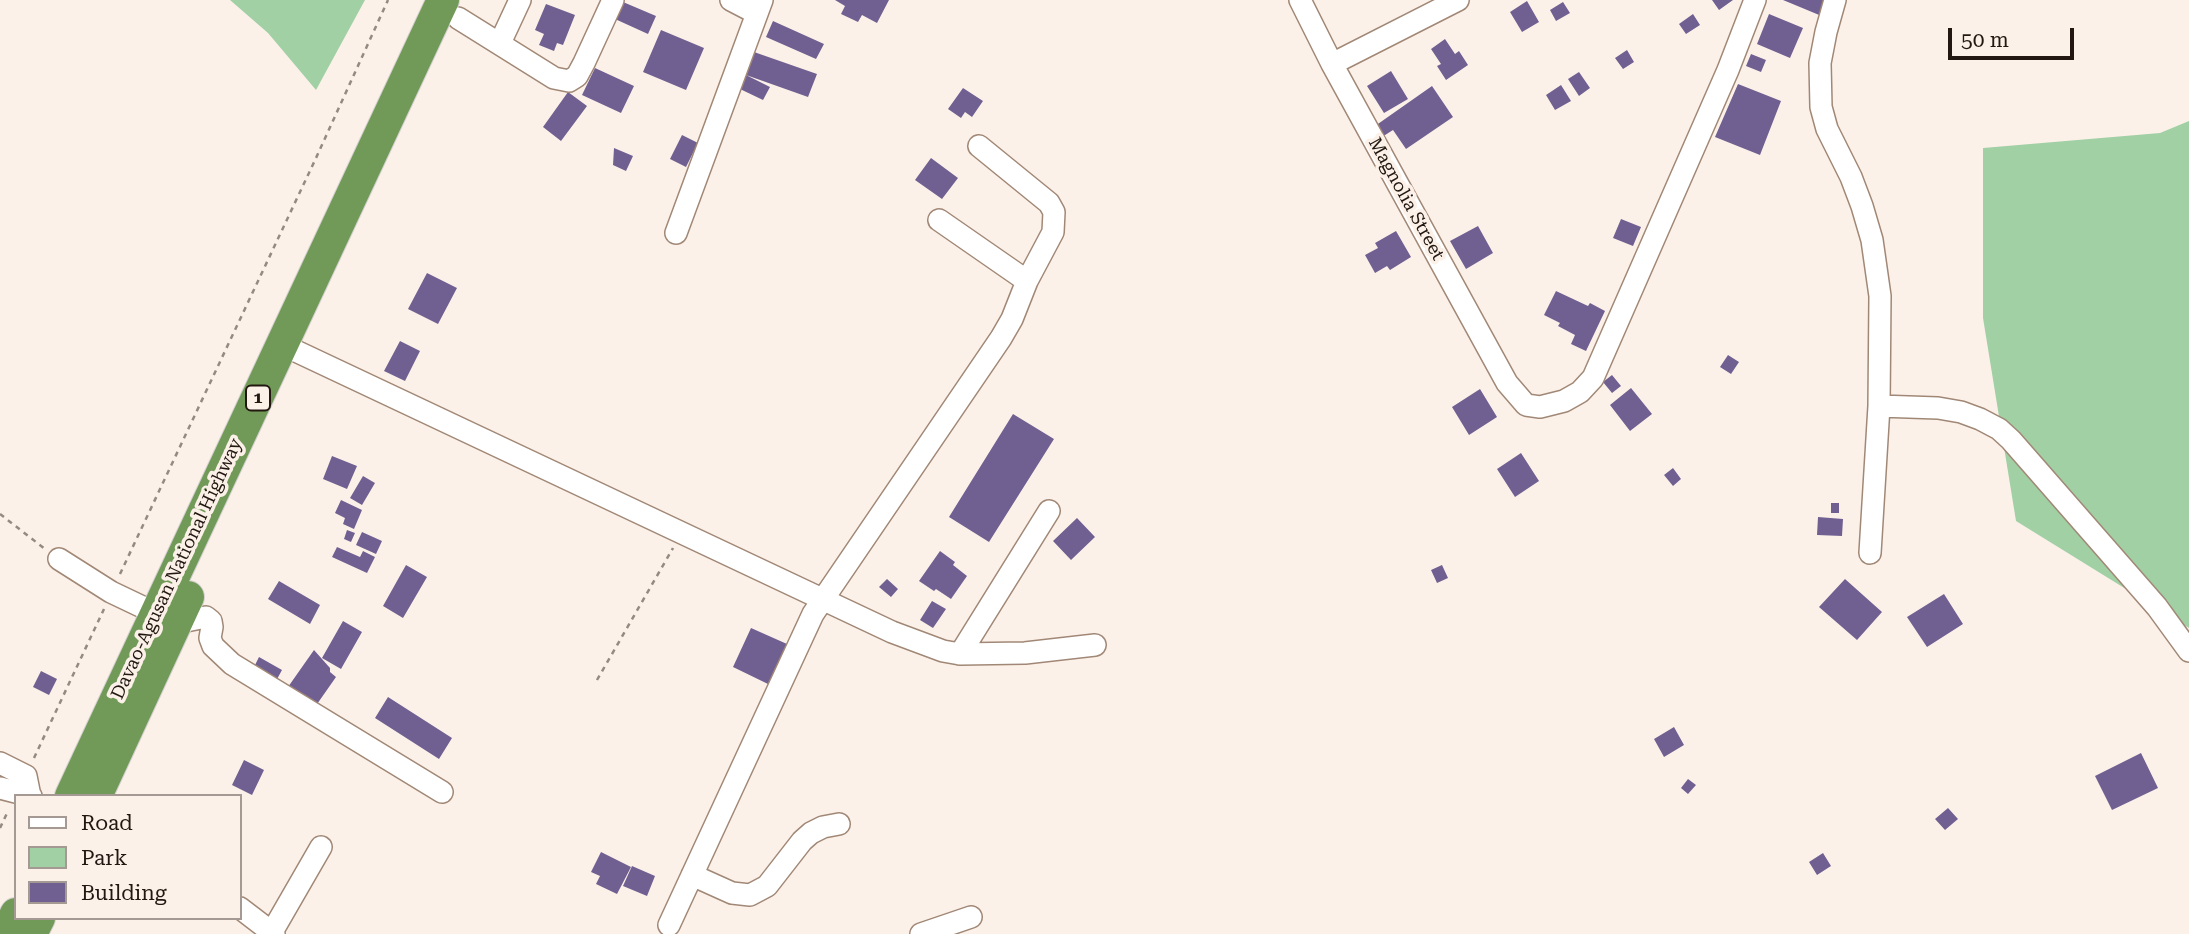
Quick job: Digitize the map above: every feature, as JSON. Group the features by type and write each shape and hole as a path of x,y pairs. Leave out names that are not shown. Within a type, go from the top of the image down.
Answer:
{"highway":[{"name":"Davao-Agusan National Highway","path":"72,794 166,618 456,6"},
{"name":"Davao-Agusan National Highway","path":"97,794 166,618"},
{"path":"6,934 31,921"}],"street":[{"path":"500,43 520,0"},
{"path":"456,6 500,43 555,78 569,80 577,76 613,0"},
{"path":"676,233 759,6 731,0"},
{"name":"Magnolia Street","path":"1300,0 1332,64 1501,372 1526,405 1540,407 1564,401 1580,393 1593,377 1728,70 1755,0"},
{"path":"1835,0 1820,63 1821,107 1827,129 1852,177 1872,240 1880,296 1879,406 1870,553"},
{"path":"1332,64 1444,3"},
{"path":"669,925 807,625 822,599 1002,338 1027,281 1053,232 1054,212 1049,203 979,146"},
{"path":"939,220 1027,281"},
{"path":"293,349 892,632 952,652 1025,653 1095,645"},
{"path":"1879,406 1938,408 1961,412 1999,429 2157,607 2189,651"},
{"path":"952,652 1049,511"},
{"path":"59,559 111,592 166,618 205,617 211,621 210,638 213,646 232,664 442,792"},
{"path":"0,763 21,789"},
{"path":"692,876 732,893 750,895 767,886 811,833 839,824"},
{"path":"242,910 273,933 321,847"},
{"path":"921,934 971,917"}],"path":[{"path":"21,789 388,0"},
{"path":"0,514 59,559"},
{"path":"597,680 682,533"},
{"path":"0,828 14,802"}],"green space":[{"path":"230,0 365,0 316,90 268,33"},
{"path":"2189,121 2189,628 2016,521 1983,318 1983,148 2160,133"}],"building":[{"path":"835,0 889,0 877,23 862,15 858,22 841,14 845,6"},
{"path":"1712,0 1733,0 1719,10"},
{"path":"1783,0 1831,0 1824,17"},
{"path":"1527,1 1539,22 1522,32 1510,12"},
{"path":"623,2 656,16 648,34 615,19"},
{"path":"1563,2 1570,13 1556,21 1550,10"},
{"path":"546,4 575,15 563,45 557,43 554,51 539,45 544,34 535,30"},
{"path":"1693,14 1700,25 1686,34 1679,24"},
{"path":"1769,14 1803,28 1790,58 1757,44"},
{"path":"773,21 824,44 816,59 766,37"},
{"path":"661,30 704,48 686,90 643,72"},
{"path":"1445,39 1455,54 1459,51 1468,65 1446,80 1437,66 1441,64 1431,49"},
{"path":"1627,50 1634,62 1623,69 1615,58"},
{"path":"754,52 817,74 808,97 746,75"},
{"path":"1751,54 1766,60 1761,72 1746,66"},
{"path":"595,68 634,86 621,113 582,95"},
{"path":"1391,71 1408,99 1384,113 1367,86"},
{"path":"1579,72 1590,88 1579,96 1568,79"},
{"path":"746,75 770,87 763,100 740,89"},
{"path":"1738,84 1781,101 1760,155 1715,137"},
{"path":"1561,85 1571,101 1555,110 1546,95"},
{"path":"1432,86 1453,117 1406,149 1393,130 1382,137 1375,126"},
{"path":"963,88 983,101 972,117 965,112 961,118 948,109"},
{"path":"568,92 587,106 561,141 543,127"},
{"path":"682,135 698,143 686,167 670,159"},
{"path":"614,148 633,156 626,171 613,165"},
{"path":"931,158 958,178 942,199 915,180"},
{"path":"1621,219 1641,227 1633,246 1613,238"},
{"path":"1478,226 1493,253 1466,269 1450,241"},
{"path":"1396,231 1411,257 1390,270 1387,266 1375,273 1365,255 1378,248 1375,243"},
{"path":"427,273 457,288 438,324 408,309"},
{"path":"1556,291 1605,311 1586,351 1571,344 1575,335 1544,315"},
{"path":"400,341 420,351 405,381 384,371"},
{"path":"1728,355 1739,362 1731,374 1720,367"},
{"path":"1612,375 1621,386 1612,393 1603,382"},
{"path":"1631,388 1652,414 1630,431 1610,405"},
{"path":"1480,389 1497,417 1469,435 1452,407"},
{"path":"1013,414 1054,439 989,542 949,517"},
{"path":"1521,453 1539,481 1515,497 1497,469"},
{"path":"332,456 357,466 347,489 323,479"},
{"path":"1673,468 1681,479 1673,486 1664,475"},
{"path":"363,476 375,483 362,505 350,498"},
{"path":"341,500 362,510 354,529 343,524 345,518 335,513"},
{"path":"1831,503 1839,503 1839,513 1831,513"},
{"path":"1818,517 1843,519 1842,536 1817,535"},
{"path":"1077,518 1095,537 1071,560 1053,541"},
{"path":"347,530 355,533 351,542 344,539"},
{"path":"362,532 382,541 376,554 356,545"},
{"path":"337,547 360,557 363,551 375,557 367,573 332,557"},
{"path":"940,551 955,562 953,565 967,576 951,599 919,581"},
{"path":"406,565 427,577 403,618 383,606"},
{"path":"1442,565 1448,578 1437,583 1431,570"},
{"path":"887,579 898,589 891,597 879,587"},
{"path":"1845,579 1882,612 1857,640 1819,607"},
{"path":"279,581 320,605 310,624 268,599"},
{"path":"1944,594 1963,624 1927,647 1907,617"},
{"path":"932,601 946,609 933,628 920,620"},
{"path":"343,621 362,632 341,669 322,658"},
{"path":"751,628 787,644 768,684 733,667"},
{"path":"314,650 336,677 315,707 288,687"},
{"path":"259,657 282,670 276,681 253,669"},
{"path":"41,671 57,679 49,695 33,687"},
{"path":"388,697 452,738 439,759 375,718"},
{"path":"1674,727 1684,745 1664,757 1654,739"},
{"path":"2141,753 2158,788 2112,810 2095,776"},
{"path":"244,760 264,770 252,795 232,785"},
{"path":"1688,779 1696,785 1688,794 1681,788"},
{"path":"1948,808 1958,819 1945,830 1935,819"},
{"path":"601,852 631,867 617,894 596,884 600,876 591,872"},
{"path":"1823,853 1831,866 1817,875 1809,862"},
{"path":"632,866 655,876 647,896 623,886"}]}
